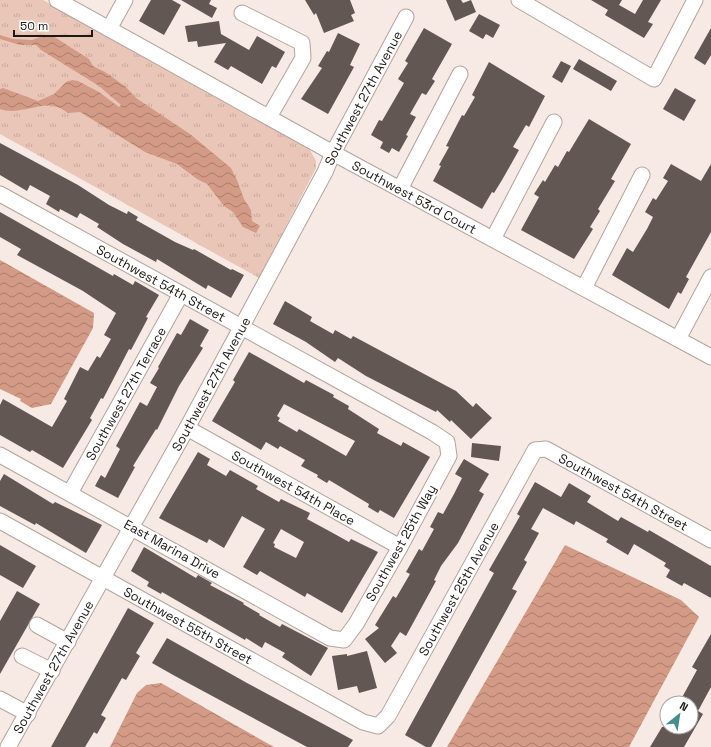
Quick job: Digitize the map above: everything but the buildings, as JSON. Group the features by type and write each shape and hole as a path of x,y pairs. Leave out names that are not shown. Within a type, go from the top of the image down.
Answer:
{"street":[{"name":"Southwest 53rd Court","path":"57,0 333,153 711,357"},
{"path":"109,29 125,0"},
{"path":"518,0 654,79 695,0"},
{"path":"242,13 302,43 303,58 269,117"},
{"name":"Southwest 27th Avenue","path":"7,741 28,714 104,578 131,526 187,428 326,172 333,153 406,17"},
{"path":"400,189 460,74"},
{"path":"493,239 554,122"},
{"path":"584,288 642,175"},
{"name":"Southwest 54th Street","path":"0,194 432,432 447,442"},
{"path":"678,338 711,277"},
{"name":"Southwest 27th Terrace","path":"70,493 181,294"},
{"name":"Southwest 54th Place","path":"187,428 400,547"},
{"name":"Southwest 25th Way","path":"344,640 356,624 400,547 448,456 447,442"},
{"name":"Southwest 54th Street","path":"535,450 546,449 711,540"},
{"name":"Southwest 25th Avenue","path":"378,726 388,716 535,450"},
{"name":"East Marina Drive","path":"0,455 131,526 330,638 344,640"},
{"name":"Southwest 55th Street","path":"0,521 363,722 378,726"},
{"path":"37,625 68,642"},
{"path":"22,656 52,671"},
{"path":"0,698 28,714"}],"green space":[{"path":"0,0 43,0 177,73 310,150 316,161 316,168 259,278 0,134"}],"water":[{"path":"0,35 13,39 32,40 46,35 53,36 89,59 93,66 105,72 126,87 136,98 190,134 231,168 244,199 251,210 252,221 260,226 256,233 243,227 233,212 224,206 207,184 197,179 177,164 145,152 80,112 68,113 60,108 51,106 14,111 0,109 0,89 3,88 38,101 54,94 66,82 72,80 78,81 99,92 119,107 121,105 99,86 41,50 36,45 20,45 0,39"},
{"path":"0,260 94,313 93,328 51,404 32,408 20,401 21,399 0,389"},
{"path":"565,545 681,600 699,617 629,747 447,747"},
{"path":"161,683 274,747 110,747 137,693 146,685"}]}
